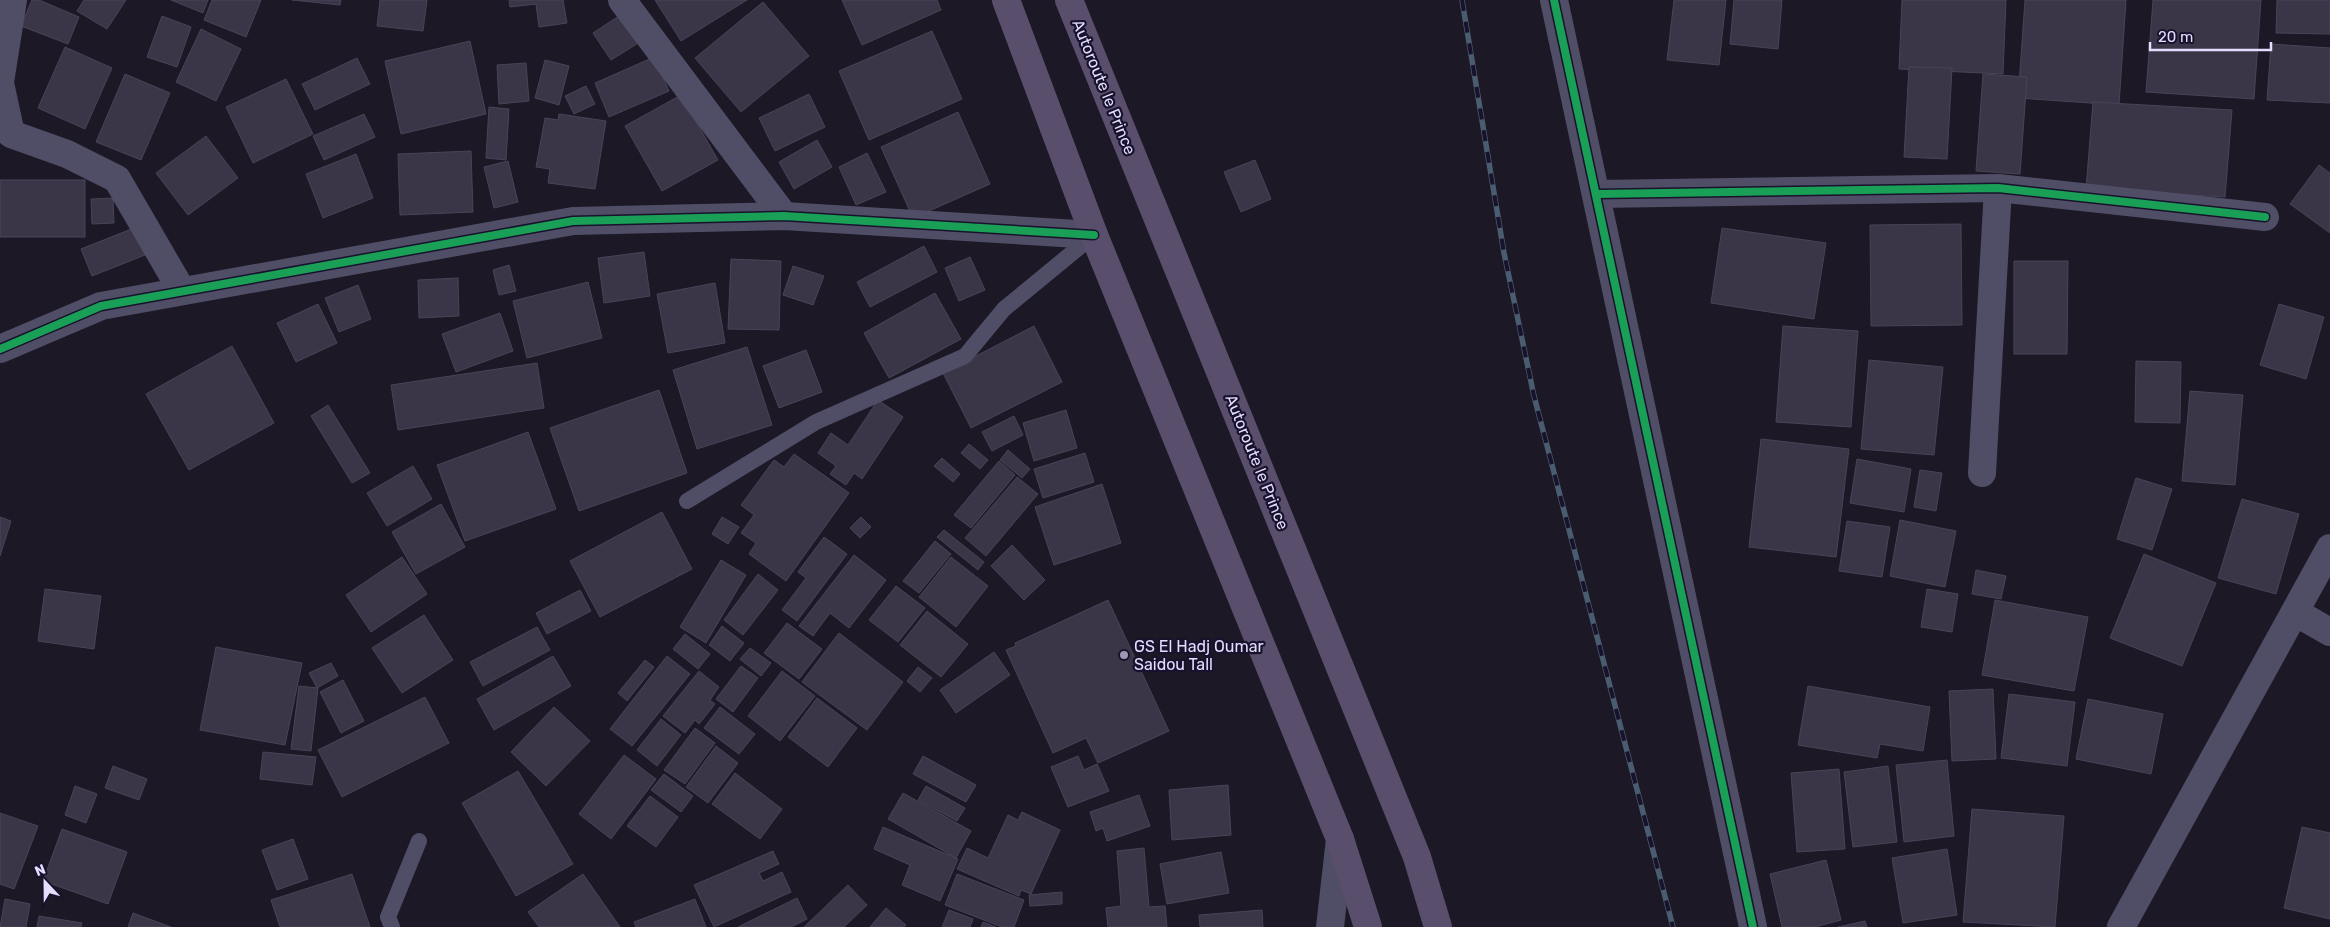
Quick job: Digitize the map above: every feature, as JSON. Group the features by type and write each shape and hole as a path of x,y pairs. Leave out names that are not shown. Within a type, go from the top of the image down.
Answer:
{"main road":[{"path":"1006,0 1094,235 1340,839 1368,927"},
{"name":"Autoroute le Prince","path":"1068,0 1418,858 1438,927"}],"street":[{"path":"13,0 0,82 6,138 67,154 117,179 182,291"},
{"path":"622,0 784,216"},
{"path":"1554,0 1753,927"},
{"path":"1597,194 1998,188 2265,217"},
{"path":"1982,473 1998,188"},
{"path":"0,349 101,306 573,221 784,216 1094,235"},
{"path":"2121,927 2330,548"},
{"path":"2295,612 2330,632"},
{"path":"1330,927 1340,839"}],"lane":[{"path":"687,501 816,422 965,356 1004,309 1094,235"},
{"path":"392,927 388,917 419,841"}],"building":[{"path":"32,0 39,0 79,17 68,44 21,26"},
{"path":"84,0 126,0 107,29 77,11"},
{"path":"171,0 208,0 203,13"},
{"path":"212,0 261,0 246,37 204,20"},
{"path":"292,0 341,0 340,5"},
{"path":"380,0 427,0 423,31 377,26"},
{"path":"509,0 563,0 567,23 539,27 536,4 510,7"},
{"path":"655,0 747,0 681,41"},
{"path":"842,0 937,0 941,10 862,45"},
{"path":"1674,0 1726,0 1719,65 1667,60"},
{"path":"1734,0 1782,0 1778,49 1730,44"},
{"path":"1902,0 2006,0 2003,74 1899,69"},
{"path":"2025,0 2126,0 2119,105 2018,98"},
{"path":"2153,0 2261,0 2254,99 2146,92"},
{"path":"2277,0 2330,0 2330,34 2276,33"},
{"path":"763,2 809,56 741,112 695,58"},
{"path":"622,14 640,42 611,60 593,33"},
{"path":"162,16 191,27 177,67 147,57"},
{"path":"201,29 241,49 216,101 176,82"},
{"path":"932,31 962,99 869,140 839,71"},
{"path":"470,41 486,114 401,134 385,61"},
{"path":"2271,44 2330,48 2330,103 2267,100"},
{"path":"65,47 112,68 85,129 38,108"},
{"path":"654,57 669,91 609,117 595,83"},
{"path":"357,58 370,84 315,110 302,84"},
{"path":"545,60 569,66 559,105 535,98"},
{"path":"526,63 529,101 499,104 497,65"},
{"path":"1909,67 1952,68 1947,159 1904,157"},
{"path":"125,74 170,93 141,160 96,142"},
{"path":"1983,74 2027,77 2020,174 1976,171"},
{"path":"286,79 313,134 253,163 226,107"},
{"path":"586,86 595,104 574,114 565,96"},
{"path":"809,94 825,127 775,151 759,118"},
{"path":"681,95 718,160 662,191 625,126"},
{"path":"2093,102 2232,110 2225,197 2086,189"},
{"path":"489,107 509,109 506,160 486,158"},
{"path":"958,112 990,184 913,218 881,147"},
{"path":"364,114 375,137 324,160 313,136"},
{"path":"559,114 606,121 595,189 548,183 550,169 536,167 545,118 558,120"},
{"path":"206,136 238,178 188,215 156,173"},
{"path":"817,140 832,167 794,189 779,162"},
{"path":"471,151 473,212 400,215 398,154"},
{"path":"867,153 886,192 856,205 839,167"},
{"path":"356,154 373,198 323,218 306,174"},
{"path":"1255,160 1271,199 1241,212 1224,172"},
{"path":"508,161 518,202 494,208 484,167"},
{"path":"2319,165 2330,173 2330,233 2290,204"},
{"path":"0,180 85,180 85,237 0,237"},
{"path":"113,198 114,223 92,224 91,199"},
{"path":"1961,224 1962,325 1871,326 1870,225"},
{"path":"134,228 145,255 92,276 81,249"},
{"path":"1722,228 1826,243 1814,319 1711,303"},
{"path":"924,246 937,272 870,307 857,282"},
{"path":"644,252 650,296 604,303 598,258"},
{"path":"970,257 985,290 959,301 945,268"},
{"path":"731,259 781,261 779,330 728,329"},
{"path":"2014,261 2068,261 2067,354 2014,354"},
{"path":"509,265 516,291 499,295 493,270"},
{"path":"793,266 824,276 813,305 783,295"},
{"path":"458,278 459,316 419,318 418,280"},
{"path":"588,282 602,338 527,358 513,301"},
{"path":"715,283 725,343 668,353 657,294"},
{"path":"358,285 371,319 339,332 325,298"},
{"path":"935,293 961,339 889,378 864,333"},
{"path":"318,304 337,343 296,362 277,323"},
{"path":"2279,304 2324,317 2306,379 2260,365"},
{"path":"500,313 513,351 456,372 442,334"},
{"path":"1034,326 1062,382 971,428 943,373"},
{"path":"1783,326 1858,331 1851,427 1776,422"},
{"path":"232,346 274,423 189,470 146,394"},
{"path":"747,347 772,425 697,449 673,370"},
{"path":"806,350 822,392 779,408 763,366"},
{"path":"1869,360 1943,367 1934,455 1861,449"},
{"path":"2136,361 2181,362 2180,423 2135,422"},
{"path":"537,363 544,408 398,430 391,385"},
{"path":"659,390 687,473 579,511 550,428"},
{"path":"2190,391 2243,395 2235,485 2182,481"},
{"path":"878,400 903,417 862,479 854,473 846,485 830,474 836,466 818,453 831,433 848,445"},
{"path":"328,405 370,473 352,483 311,416"},
{"path":"1066,410 1077,448 1034,461 1023,423"},
{"path":"1014,416 1023,435 992,451 982,432"},
{"path":"528,432 556,509 465,541 437,465"},
{"path":"1761,439 1849,449 1836,557 1749,547"},
{"path":"969,444 988,460 980,469 961,453"},
{"path":"1008,450 1030,469 1022,478 1000,460"},
{"path":"1085,453 1094,482 1043,498 1034,469"},
{"path":"794,454 849,493 786,581 749,554 756,543 741,533 754,515 741,505 774,460 784,467"},
{"path":"942,458 960,474 953,482 934,466"},
{"path":"1857,459 1911,469 1904,512 1850,503"},
{"path":"999,461 1015,475 971,528 954,515"},
{"path":"413,466 432,499 387,526 367,493"},
{"path":"1920,470 1942,473 1936,511 1914,507"},
{"path":"1017,477 1038,494 986,556 965,538"},
{"path":"2136,478 2172,489 2152,550 2117,539"},
{"path":"1102,484 1121,543 1054,565 1035,507"},
{"path":"2242,499 2299,514 2276,594 2218,578"},
{"path":"441,504 465,547 416,574 392,532"},
{"path":"662,512 692,569 600,617 570,561"},
{"path":"0,517 11,521 0,556"},
{"path":"722,517 739,527 728,544 712,534"},
{"path":"861,517 871,527 860,538 850,528"},
{"path":"1900,520 1956,531 1945,587 1890,576"},
{"path":"1847,521 1890,527 1882,577 1839,571"},
{"path":"944,530 984,562 978,570 937,537"},
{"path":"824,537 847,554 797,621 782,610 806,578 798,572"},
{"path":"935,541 951,554 919,593 903,581"},
{"path":"1012,545 1045,580 1024,600 991,566"},
{"path":"2144,554 2216,583 2182,666 2110,638"},
{"path":"854,555 886,580 849,628 830,613 813,636 799,626"},
{"path":"402,557 427,594 371,632 346,595"},
{"path":"951,557 988,586 956,627 919,597"},
{"path":"721,560 746,575 706,643 680,627"},
{"path":"1976,570 2006,576 2001,599 1972,594"},
{"path":"758,574 778,590 743,635 724,620"},
{"path":"896,586 925,608 898,642 869,620"},
{"path":"45,589 101,596 94,649 38,641"},
{"path":"1927,589 1958,594 1952,632 1921,627"},
{"path":"580,590 591,611 547,634 536,613"},
{"path":"1108,600 1169,731 1098,763 1086,738 1053,753 1006,650 1016,646 1015,643"},
{"path":"1995,600 2088,617 2074,691 1982,675"},
{"path":"927,611 968,644 941,677 900,645"},
{"path":"424,615 453,660 402,693 372,648"},
{"path":"787,623 822,649 799,679 764,653"},
{"path":"722,626 744,643 730,661 709,645"},
{"path":"537,627 550,650 483,686 470,662"},
{"path":"839,633 903,682 867,730 802,682"},
{"path":"685,634 710,654 698,669 673,649"},
{"path":"216,647 302,663 285,745 200,730"},
{"path":"750,648 771,663 761,676 740,659"},
{"path":"994,652 1010,675 956,713 940,690"},
{"path":"553,656 571,686 494,730 477,699"},
{"path":"667,656 690,674 632,746 610,729"},
{"path":"645,660 654,667 627,701 618,693"},
{"path":"331,663 338,676 317,688 309,673"},
{"path":"741,666 758,678 733,712 716,699"},
{"path":"918,667 932,678 920,692 907,681"},
{"path":"699,671 719,687 710,700 715,704 699,724 695,720 685,733 663,716"},
{"path":"782,671 815,696 780,741 748,716"},
{"path":"343,680 364,721 341,733 320,692"},
{"path":"299,686 318,688 311,751 291,749"},
{"path":"1808,686 1930,707 1923,751 1880,744 1877,758 1798,745"},
{"path":"1993,689 1996,759 1952,761 1949,691"},
{"path":"2009,694 2075,702 2067,766 2001,758"},
{"path":"425,697 449,743 342,797 318,750"},
{"path":"817,698 857,728 828,767 788,737"},
{"path":"2088,699 2163,714 2151,774 2076,759"},
{"path":"554,707 590,741 546,786 511,752"},
{"path":"720,707 755,734 739,754 704,728"},
{"path":"661,719 681,735 657,766 637,750"},
{"path":"695,728 715,743 685,784 664,770"},
{"path":"716,746 738,763 708,803 686,787"},
{"path":"263,752 316,757 312,785 260,779"},
{"path":"624,755 656,779 611,839 579,814"},
{"path":"923,756 976,785 966,802 913,774"},
{"path":"1078,756 1084,770 1097,764 1109,791 1068,807 1051,767"},
{"path":"1947,760 1954,836 1904,842 1896,765"},
{"path":"113,766 147,779 139,800 105,788"},
{"path":"1888,766 1897,842 1853,847 1844,772"},
{"path":"1839,769 1845,849 1797,852 1791,773"},
{"path":"518,771 573,864 516,896 462,803"},
{"path":"735,773 782,809 760,839 712,804"},
{"path":"664,774 693,796 681,812 651,790"},
{"path":"1228,785 1231,835 1172,840 1169,790"},
{"path":"75,786 97,794 86,823 65,815"},
{"path":"926,786 965,808 957,821 918,800"},
{"path":"903,793 971,831 956,858 888,819"},
{"path":"1139,795 1150,826 1107,841 1103,828 1096,831 1090,812"},
{"path":"650,796 678,817 656,847 627,826"},
{"path":"1972,809 2064,816 2055,927 1963,922"},
{"path":"1022,812 1060,830 1031,894 1021,890 1019,896 957,869 967,848 988,858 1008,815 1018,820"},
{"path":"0,813 38,826 14,889 0,884"},
{"path":"883,827 958,859 940,901 902,885 910,865 874,849"},
{"path":"2302,827 2330,833 2330,919 2284,908"},
{"path":"62,829 127,852 108,904 43,881"},
{"path":"293,839 308,879 277,890 262,850"},
{"path":"1144,848 1149,907 1165,906 1167,927 1108,927 1106,908 1121,906 1117,851"},
{"path":"1947,849 1957,915 1903,923 1892,858"},
{"path":"773,851 779,864 759,873 763,881 782,872 791,892 714,927 694,885"},
{"path":"1221,852 1229,893 1167,904 1160,864"},
{"path":"1826,860 1841,920 1815,927 1782,927 1770,874"},
{"path":"352,874 370,927 280,927 271,900"},
{"path":"583,874 620,927 539,927 528,912"},
{"path":"957,874 1024,900 1014,927 1002,927 945,905"},
{"path":"848,885 867,905 844,927 804,927"},
{"path":"1062,892 1062,904 1030,906 1029,895"},
{"path":"797,898 807,919 791,927 738,927"},
{"path":"5,899 30,904 26,927 0,927"},
{"path":"695,899 706,927 636,927 634,922"},
{"path":"886,908 906,925 904,927 870,927"},
{"path":"949,910 973,919 970,927 942,927"},
{"path":"1262,910 1263,927 1200,927 1199,915"},
{"path":"133,913 171,927 128,927"},
{"path":"39,916 82,923 81,927 37,927"},
{"path":"1865,921 1867,927 1838,927"},
{"path":"983,922 996,927 981,927"}],"railway":[{"path":"1462,0 1504,253 1534,396 1673,927"}],"cycle path":[{"path":"1554,0 1753,927"},
{"path":"1597,194 1998,188 2265,217"},
{"path":"0,349 101,306 573,221 784,216 1094,235"}],"place":[{"name":"GS El Hadj Oumar Saidou Tall","path":"1124,655"}]}
